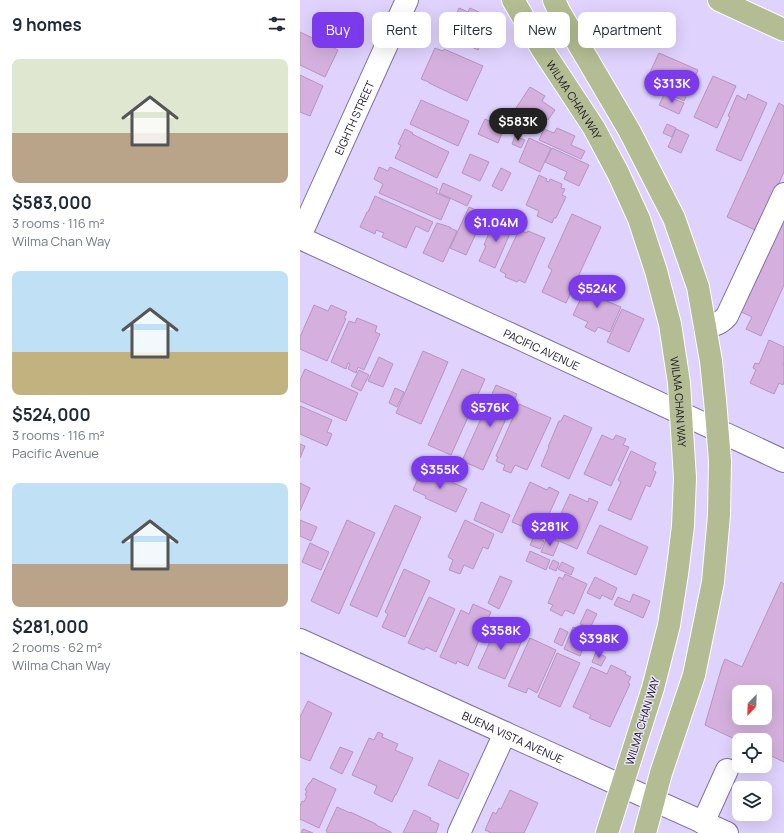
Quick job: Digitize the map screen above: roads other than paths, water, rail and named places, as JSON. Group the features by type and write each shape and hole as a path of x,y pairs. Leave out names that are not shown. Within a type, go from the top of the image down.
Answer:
{"main road":[{"name":"WILMA CHAN WAY","path":"513,0 542,49 594,128 618,173 639,219 656,271 670,324 678,383 685,478 677,574 669,625 654,681 607,833"},
{"path":"554,0 629,130 674,218 698,288 711,361 720,460 719,515 713,582 694,675 661,773 645,833"},
{"path":"719,0 784,30"}],"street":[{"name":"EIGHTH STREET","path":"300,237 407,0"},
{"path":"705,327 722,322 727,316 784,194"},
{"name":"PACIFIC AVENUE","path":"300,237 784,461"},
{"name":"BUENA VISTA AVENUE","path":"300,640 727,833"},
{"path":"459,833 505,733"},
{"path":"704,823 727,770"}]}
